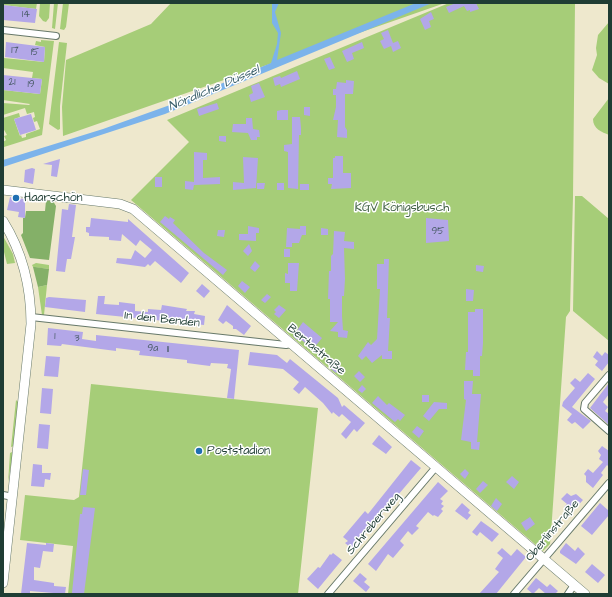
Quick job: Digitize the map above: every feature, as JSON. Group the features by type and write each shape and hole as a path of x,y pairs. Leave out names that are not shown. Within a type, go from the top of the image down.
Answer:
{"street":[{"path":"3,30 56,36"},
{"name":"Bertastraße","path":"3,190 120,204 133,209 585,594"},
{"path":"3,221 15,242 25,269 31,317 3,583"},
{"name":"In den Benden","path":"31,317 278,344 290,344"},
{"path":"609,375 585,403 584,409 609,431"},
{"name":"Schreberweg","path":"328,594 436,467"},
{"name":"Oberlinstraße","path":"514,594 609,483"},
{"path":"3,495 13,497"},
{"path":"568,594 574,585"}],"green space":[{"path":"3,3 37,3 36,9 3,5"},
{"path":"40,3 50,3 49,18 46,22 39,16"},
{"path":"54,3 58,3 55,29 52,28"},
{"path":"63,3 69,3 66,27 64,30 60,29"},
{"path":"171,3 445,3 63,136 62,107 66,60 151,24"},
{"name":"KGV Königsbusch","path":"449,3 575,3 570,311 566,317 550,544 543,551 131,200 189,142 167,120"},
{"path":"609,22 609,84 599,78 592,70 597,55 596,48 598,35"},
{"path":"41,40 54,41 42,135 4,147 3,142 6,140 4,136 7,135 3,128 3,118 19,113 20,117 14,119 22,138 26,137 26,134 40,129 37,121 34,122 34,112 27,114 25,108 3,115 3,103 30,104 3,100 3,90 40,94 42,79 32,78 33,72 3,68 3,56 4,58 44,62 45,47 35,45 36,41 41,42"},
{"path":"59,42 67,43 60,106 60,129 58,130 49,124"},
{"path":"609,98 609,135 596,128 593,119"},
{"path":"575,196 582,196 609,219 609,341 573,311"},
{"path":"46,201 53,201 56,206 49,260 30,258 21,235 23,233 23,218 25,218 26,211 45,211"},
{"path":"3,236 13,254 15,263 7,264 3,248"},
{"path":"36,263 49,265 49,269 33,267 32,265"},
{"path":"33,267 49,269 47,285 38,287"},
{"path":"47,285 44,315 42,315 38,287"},
{"name":"Poststadion","path":"91,384 318,408 298,594 68,594 73,546 20,540 25,495 74,500 79,497"},
{"path":"16,400 18,402 14,446 11,447"},
{"path":"10,453 13,453 8,483"}],"water":[{"name":"Nördliche Düssel","path":"272,3 279,3 275,12 281,33 277,60 416,3 432,3 165,114 3,167 3,160 103,129 170,105 271,63 277,44 278,33 272,23"}],"building":[{"path":"456,3 476,3 479,9 470,12 470,10 467,11 464,6 449,13 446,7"},
{"path":"3,5 37,9 35,23 3,20"},
{"path":"431,12 434,19 429,21 431,27 425,30 420,19"},
{"path":"388,30 393,43 398,41 401,48 393,52 391,46 384,49 380,41 384,39 381,33"},
{"path":"6,42 45,47 44,62 5,57"},
{"path":"362,42 364,48 352,53 354,59 347,62 342,51"},
{"path":"330,57 335,68 329,70 324,59"},
{"path":"297,71 300,79 281,87 280,84 275,86 273,78 280,76 281,78"},
{"path":"3,75 42,79 40,94 3,90"},
{"path":"346,80 354,81 353,94 345,94 345,127 347,130 347,138 337,137 338,120 333,120 336,107 336,95 333,95 333,89 336,89 337,82 346,83"},
{"path":"259,83 265,97 251,102 249,95 253,93 251,86"},
{"path":"217,103 219,109 199,116 197,109"},
{"path":"304,107 310,107 310,116 304,115"},
{"path":"288,110 288,120 277,120 277,111"},
{"path":"31,114 36,130 20,135 14,119"},
{"path":"292,117 300,117 301,128 301,135 299,135 298,189 288,188 288,152 284,151 284,145 292,144"},
{"path":"246,118 252,118 253,129 259,130 260,137 257,137 257,140 251,140 248,133 232,132 233,124 246,124"},
{"path":"219,136 226,136 226,142 219,141"},
{"path":"194,152 207,153 207,160 203,160 203,178 220,177 220,184 194,185 193,190 185,189 185,181 194,182"},
{"path":"335,156 343,156 343,173 351,173 351,188 331,189 332,184 328,184 328,178 333,178 333,158 335,158"},
{"path":"243,157 258,158 256,188 233,190 233,182 244,183"},
{"path":"60,159 57,177 51,176 52,165 43,164"},
{"path":"32,168 35,169 33,184 24,182 25,170"},
{"path":"155,177 162,177 162,187 155,187"},
{"path":"257,183 265,183 264,189 257,189"},
{"path":"277,183 284,183 284,190 277,190"},
{"path":"300,184 309,184 309,190 300,190"},
{"path":"10,197 25,199 25,218 18,217 19,212 7,210"},
{"path":"69,204 76,205 72,237 75,237 71,259 67,259 65,272 56,271 62,209 68,210"},
{"path":"165,216 169,219 170,217 175,220 173,223 204,253 227,270 223,275 160,222"},
{"path":"91,218 128,222 128,219 189,273 181,283 155,261 150,266 148,264 145,267 116,263 117,258 131,259 135,250 145,258 152,250 140,240 136,246 122,234 121,241 109,240 109,237 89,236 89,233 86,232 86,227 90,227"},
{"path":"426,218 448,220 449,241 426,243"},
{"path":"248,226 259,228 259,233 256,233 256,241 239,240 239,234 248,234"},
{"path":"300,226 306,226 306,235 302,235 299,243 292,243 292,247 286,247 287,228 300,229"},
{"path":"321,228 328,229 328,235 321,235"},
{"path":"218,230 225,230 224,237 217,236"},
{"path":"334,231 345,232 344,241 354,242 354,249 344,248 345,279 344,296 342,296 342,316 343,330 348,331 347,338 338,337 338,332 330,331 338,322 330,322 330,299 328,299 329,271 331,271"},
{"path":"249,244 252,251 248,256 243,251"},
{"path":"284,249 290,249 290,257 284,257"},
{"path":"384,259 389,259 387,318 390,318 388,351 392,351 392,359 382,359 382,355 372,363 366,356 362,360 358,356 368,342 371,345 377,339 380,289 377,289 377,264 384,264"},
{"path":"255,261 260,266 255,272 250,268"},
{"path":"288,263 299,263 297,291 290,291 290,283 285,283 285,273 288,274"},
{"path":"476,265 484,266 483,272 476,271"},
{"path":"242,281 250,287 245,293 238,286"},
{"path":"202,284 210,291 204,298 196,291"},
{"path":"466,289 474,290 473,301 466,301"},
{"path":"267,294 271,297 265,303 261,300"},
{"path":"98,296 105,296 104,304 119,305 119,302 135,304 135,311 148,312 148,309 161,310 162,305 187,309 186,311 195,311 194,314 205,316 204,325 96,314"},
{"path":"46,298 86,300 85,312 45,307"},
{"path":"227,305 251,326 244,335 236,329 233,329 233,326 226,321 223,324 218,320"},
{"path":"279,305 286,310 279,318 274,314 276,312 274,310"},
{"path":"475,309 483,309 483,343 482,356 480,356 480,376 473,376 473,370 465,370 466,352 468,352 468,312 475,312"},
{"path":"303,322 322,338 313,349 299,338 297,340 293,336"},
{"path":"48,328 83,332 82,339 96,341 96,335 239,350 234,399 227,398 231,369 227,368 228,364 211,363 210,366 187,363 187,360 139,355 140,351 116,348 116,351 62,344 61,346 47,345"},
{"path":"597,351 602,356 605,352 609,355 609,362 602,371 595,365 598,361 593,357"},
{"path":"250,352 277,355 287,363 290,359 338,398 342,407 344,405 365,423 357,432 354,429 346,439 341,434 351,422 342,414 339,417 333,412 332,414 323,403 305,387 299,394 293,389 299,382 283,369 248,365"},
{"path":"46,356 60,357 58,377 44,376"},
{"path":"336,363 341,367 336,373 331,369"},
{"path":"359,371 365,377 360,382 354,376"},
{"path":"588,373 595,379 572,407 591,421 583,429 575,422 572,424 567,420 572,414 562,406 563,402 575,388 570,383 575,378 580,382"},
{"path":"464,381 473,381 472,394 481,394 477,442 480,442 479,450 471,449 471,442 461,440 466,400 464,399"},
{"path":"609,383 609,394 603,402 608,407 605,411 609,414 609,425 590,408"},
{"path":"362,385 366,389 362,393 358,390"},
{"path":"42,388 53,389 51,414 40,413"},
{"path":"422,395 429,395 429,402 422,402"},
{"path":"378,396 387,405 389,403 405,415 400,421 398,419 395,422 372,403"},
{"path":"434,402 447,403 447,409 439,409 429,421 423,416"},
{"path":"39,424 50,425 48,449 37,448"},
{"path":"417,426 424,431 419,438 412,432"},
{"path":"379,435 392,447 386,454 372,444"},
{"path":"602,446 609,451 609,467 607,465 601,473 603,475 593,488 586,482 586,476 584,474 588,469 593,473 603,462 599,459 601,455 598,451"},
{"path":"411,460 421,468 352,549 345,543 348,541 343,537 365,511 368,514"},
{"path":"33,464 42,465 42,473 51,473 50,480 45,479 44,487 31,486"},
{"path":"83,469 89,470 86,495 80,495"},
{"path":"465,469 469,473 465,479 460,474"},
{"path":"512,476 519,482 514,489 506,482"},
{"path":"483,481 488,485 480,493 476,489"},
{"path":"438,482 448,491 440,499 443,501 441,504 444,506 441,509 443,511 438,517 433,516 428,512 416,526 419,528 412,535 408,531 400,541 404,545 393,558 388,554 376,571 368,564"},
{"path":"567,493 571,496 576,494 583,500 571,513 564,507 567,504 561,499"},
{"path":"496,498 502,504 497,511 491,506"},
{"path":"462,503 470,510 468,513 471,515 467,520 455,511"},
{"path":"600,503 609,511 609,515 592,535 581,526"},
{"path":"83,507 95,508 84,594 82,594 72,593 80,514 82,514"},
{"path":"530,517 535,524 526,531 521,523"},
{"path":"481,521 499,534 492,542 480,532 477,536 472,532"},
{"path":"27,543 46,545 46,543 54,544 53,552 43,551 40,568 34,567 34,580 54,583 54,586 66,587 65,594 30,591 30,594 21,594"},
{"path":"566,543 575,551 578,547 585,554 576,564 560,553"},
{"path":"502,548 511,556 517,549 526,557 496,594 479,594 499,572 495,569 503,558 497,553"},
{"path":"333,553 342,560 318,589 307,579 318,567 320,568 330,554 331,555"},
{"path":"592,564 605,575 598,583 585,572"},
{"path":"360,573 367,579 364,582 370,587 366,592 353,581"},
{"path":"536,578 547,587 550,584 558,591 555,594 546,594 539,588 533,594 527,589"}],"place":[{"name":"Haarschön","path":"16,198"},
{"name":"Poststadion","path":"199,451"}]}
